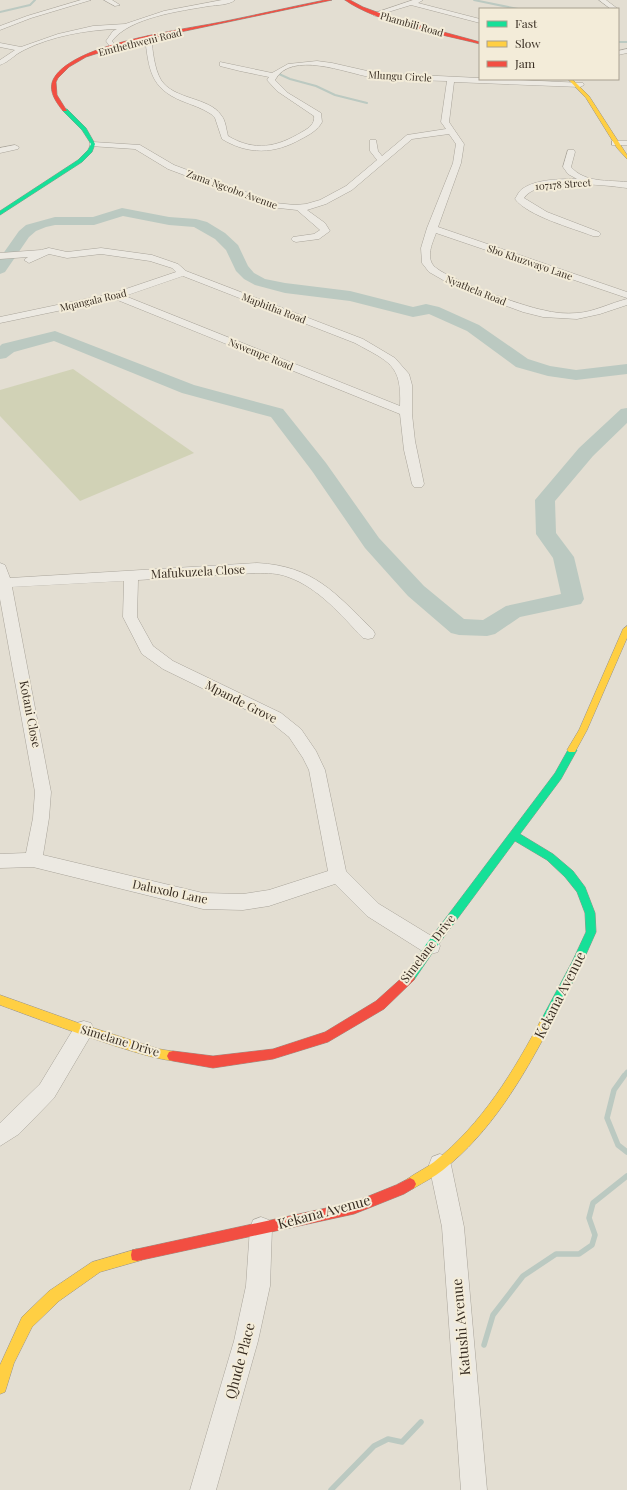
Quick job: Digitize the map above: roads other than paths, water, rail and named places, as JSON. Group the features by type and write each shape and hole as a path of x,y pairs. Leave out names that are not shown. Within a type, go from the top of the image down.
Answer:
{"street":[{"path":"0,28 29,17 88,0"},
{"path":"106,0 117,5"},
{"path":"113,46 109,39 126,26 143,19 184,9 232,0"},
{"name":"Emthethweni Road","path":"93,144 90,136 82,125 54,95 54,85 59,75 73,63 113,46 330,0"},
{"name":"Phambili Road","path":"347,0 375,14 479,43"},
{"path":"396,0 479,21"},
{"path":"375,14 420,0"},
{"path":"602,0 614,8"},
{"path":"170,3 184,9"},
{"path":"0,63 21,49 58,36 83,30 126,26"},
{"path":"148,38 149,71 168,91 180,98 209,109 218,116 225,137 230,141 251,147 264,148 285,145 309,132 317,125 319,119 318,115 313,110 273,84 271,80 273,75 240,69 223,64"},
{"path":"0,45 21,49"},
{"name":"Mlungu Circle","path":"273,75 292,66 320,63 334,65 367,74 479,80"},
{"name":"Nyathela Road","path":"451,78 445,122 460,144 457,163 432,228 424,256 426,264 446,278 516,306 542,314 578,316 591,314 627,302"},
{"name":"Mlungu Circle","path":"488,80 580,85"},
{"path":"572,80 580,85 590,96 615,143 627,158"},
{"name":"Zama Ngcobo Avenue","path":"93,144 137,146 162,163 253,198 279,207 300,208 323,202 349,188 410,137 450,131"},
{"path":"373,142 374,151 381,160"},
{"path":"615,143 627,143"},
{"path":"0,213 80,161 90,151 93,144"},
{"path":"0,151 15,147"},
{"path":"570,152 567,167 569,171 584,178 600,182"},
{"name":"107178 Street","path":"596,234 534,209 519,199 519,194 525,189 534,185 543,184 600,182 627,185"},
{"path":"296,239 316,237 325,231 322,225 313,220 300,208"},
{"name":"Sbo Khuzwayo Lane","path":"432,228 627,295"},
{"name":"Maphitha Road","path":"0,256 42,253 49,251 67,255 101,251 130,254 160,260 175,266 183,273 359,342 381,353 401,370 406,384 406,412 413,467 418,484"},
{"path":"29,260 42,253"},
{"name":"Mqangala Road","path":"0,320 36,311 116,296 183,273"},
{"name":"Nswempe Road","path":"116,296 406,412"},
{"name":"Mafukuzela Close","path":"2,575 131,576 266,568 302,576 312,582 368,634"},
{"name":"Kotani Close","path":"2,575 43,792 41,818 33,860"},
{"name":"Mpande Grove","path":"131,576 130,617 147,650 168,665 275,717 296,733 310,755 317,770 338,875"},
{"name":"Simelane Drive","path":"0,1000 84,1030 159,1054 213,1062 273,1054 328,1037 380,1005 412,975 431,946 558,776 583,730 627,629"},
{"name":"Kekana Avenue","path":"0,1387 8,1361 27,1322 54,1296 97,1267 140,1254 354,1208 400,1190 440,1165 458,1149 491,1112 527,1058 576,965 591,932 590,912 580,890 569,874 550,857 514,835"},
{"name":"Daluxolo Lane","path":"0,861 33,860 204,901 244,902 269,898 338,875"},
{"path":"338,875 373,910 431,946"},
{"path":"0,1135 12,1127 47,1091 84,1030"},
{"name":"Katushi Avenue","path":"440,1165 453,1227 474,1490"},
{"name":"Qhude Place","path":"203,1490 246,1341 258,1286 261,1228"}],"waterway":[{"path":"0,12 30,5 35,0"},
{"path":"474,0 513,8"},
{"path":"619,42 627,42"},
{"path":"281,71 279,74 290,79 316,86 335,95 367,103"},
{"path":"0,269 24,234 31,228 42,224 55,221 94,221 122,212 169,221 196,223 220,236 233,248 241,268 249,276 260,282 285,288 350,296 413,312 426,309 433,310 473,328 522,363 548,371 576,375 627,369"},
{"path":"0,354 8,348 55,336 188,389 277,413 319,467 372,543 416,591 459,627 487,628 514,611 573,599 563,557 546,534 545,500 586,452 627,413"},
{"path":"623,1077 627,1072"},
{"path":"624,1076 614,1090 607,1118 618,1145 627,1152"},
{"path":"484,1345 493,1315 523,1276 556,1254 579,1254 592,1245 595,1235 589,1218 593,1203 627,1176"},
{"path":"331,1490 374,1446 388,1439 402,1442 421,1422"}]}
